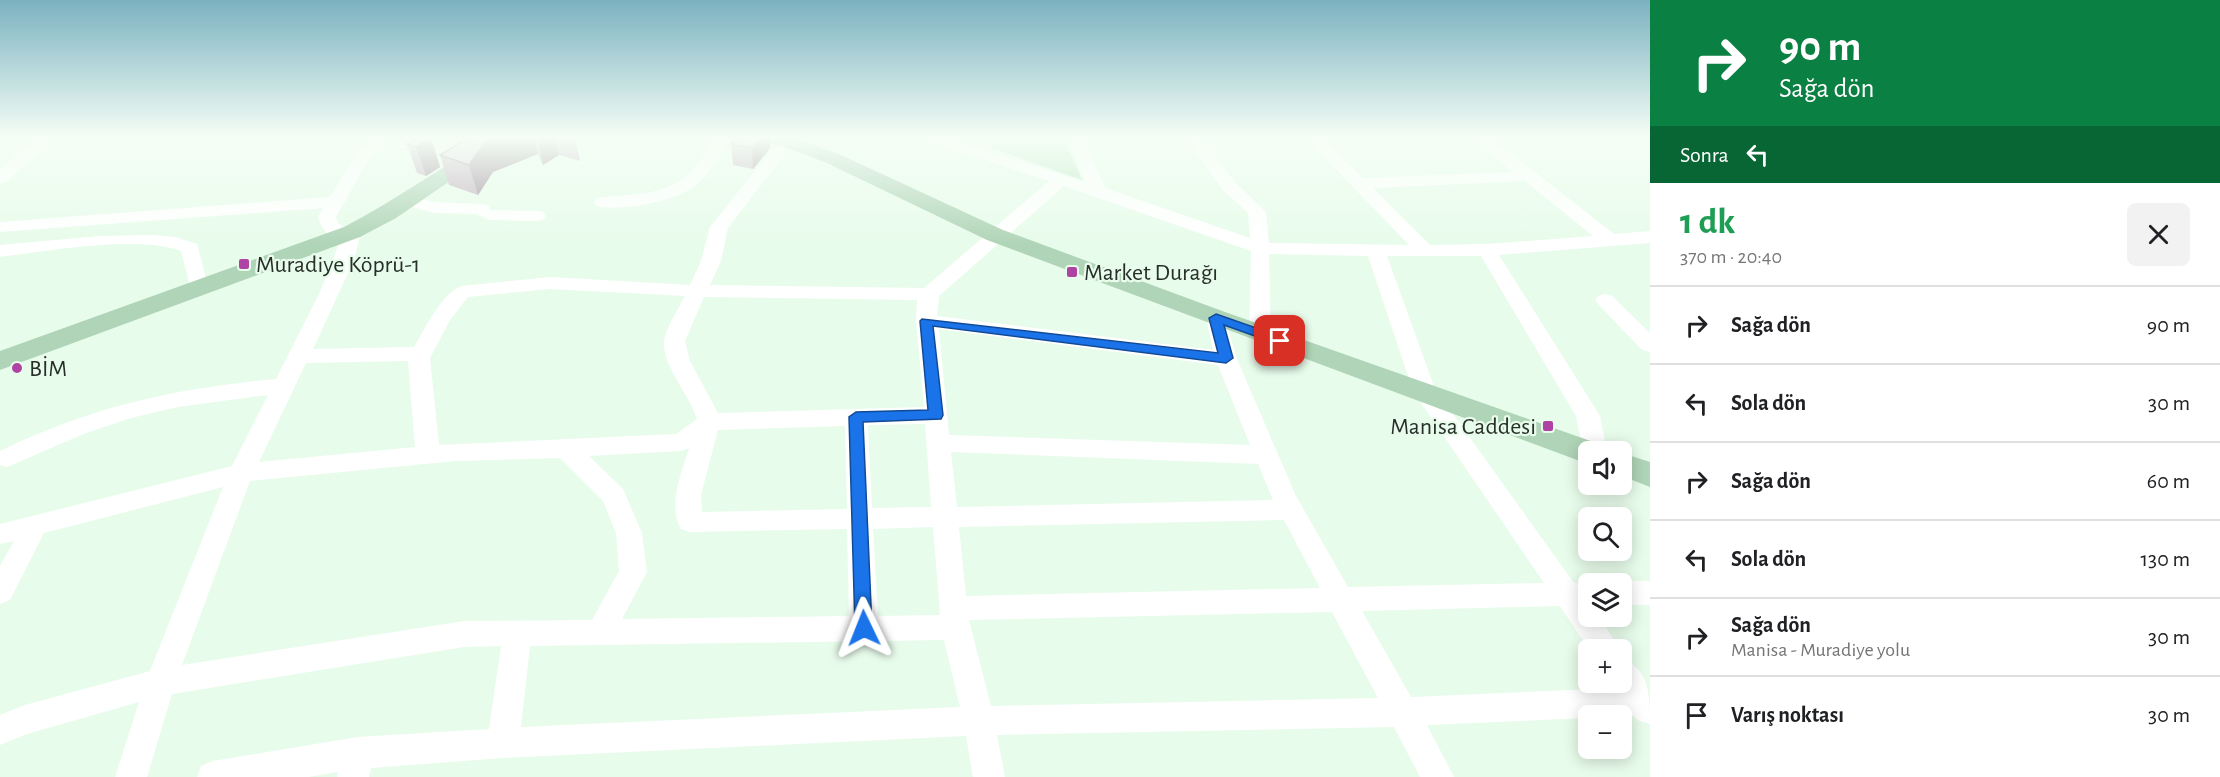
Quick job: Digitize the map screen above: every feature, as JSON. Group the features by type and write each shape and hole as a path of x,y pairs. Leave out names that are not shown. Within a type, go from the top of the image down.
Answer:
{"main road":[{"path":"0,361 347,234 388,213 452,172"},
{"path":"862,172 995,235 1216,318 1578,448"}],"street":[{"path":"131,777 161,682 241,473 300,356 344,260 347,234 329,225 327,217 353,172"},
{"path":"603,202 624,201 661,194 689,182 697,172"},
{"path":"762,172 719,227 711,261 674,341 674,355 706,406 709,422 687,495 690,522 945,515 1292,510"},
{"path":"1046,172 1098,193 1260,248 1376,251 1487,250 1650,237"},
{"path":"1090,172 1098,193"},
{"path":"1219,172 1228,185 1257,212 1260,248 1260,334"},
{"path":"1348,172 1425,250"},
{"path":"1524,172 1611,241"},
{"path":"1359,183 1529,176"},
{"path":"989,777 979,721 954,617 926,321 929,294 1061,179"},
{"path":"407,200 417,204 454,209 482,209 489,215 537,216"},
{"path":"618,218 624,201"},
{"path":"0,227 334,202"},
{"path":"156,239 180,214"},
{"path":"0,251 156,239 181,243 190,248 199,289"},
{"path":"1487,250 1588,416 1593,441"},
{"path":"1376,251 1424,391 1578,595"},
{"path":"428,455 419,358 441,318 462,292 550,283 698,291 929,294"},
{"path":"1605,300 1650,345"},
{"path":"1216,318 1226,358 1292,510 1437,777"},
{"path":"926,321 1226,358"},
{"path":"300,356 421,354"},
{"path":"7,458 49,436 130,411 200,395 285,386"},
{"path":"0,534 241,473 428,455 681,442 709,422 936,415"},
{"path":"856,417 864,628"},
{"path":"938,443 1267,455"},
{"path":"566,449 614,496 629,533 633,572 601,631"},
{"path":"0,592 36,524"},
{"path":"1632,593 1650,593"},
{"path":"0,730 25,720 161,682 464,634 864,628 954,617 1341,601 1578,595"},
{"path":"503,743 517,633"},
{"path":"1632,685 1647,705"},
{"path":"213,777 355,765 503,743 979,721 1647,705"}],"green space":[{"path":"1060,172 1079,172 1082,180"}],"place":[{"name":"Muradiye Köprü-1","path":"244,264"},
{"name":"Market Durağı","path":"1072,272"},
{"name":"BİM","path":"17,368"},
{"name":"Manisa Caddesi","path":"1548,426"}],"route":[{"path":"864,628 856,417 936,415 926,321 1226,358 1216,318 1280,341"}]}
